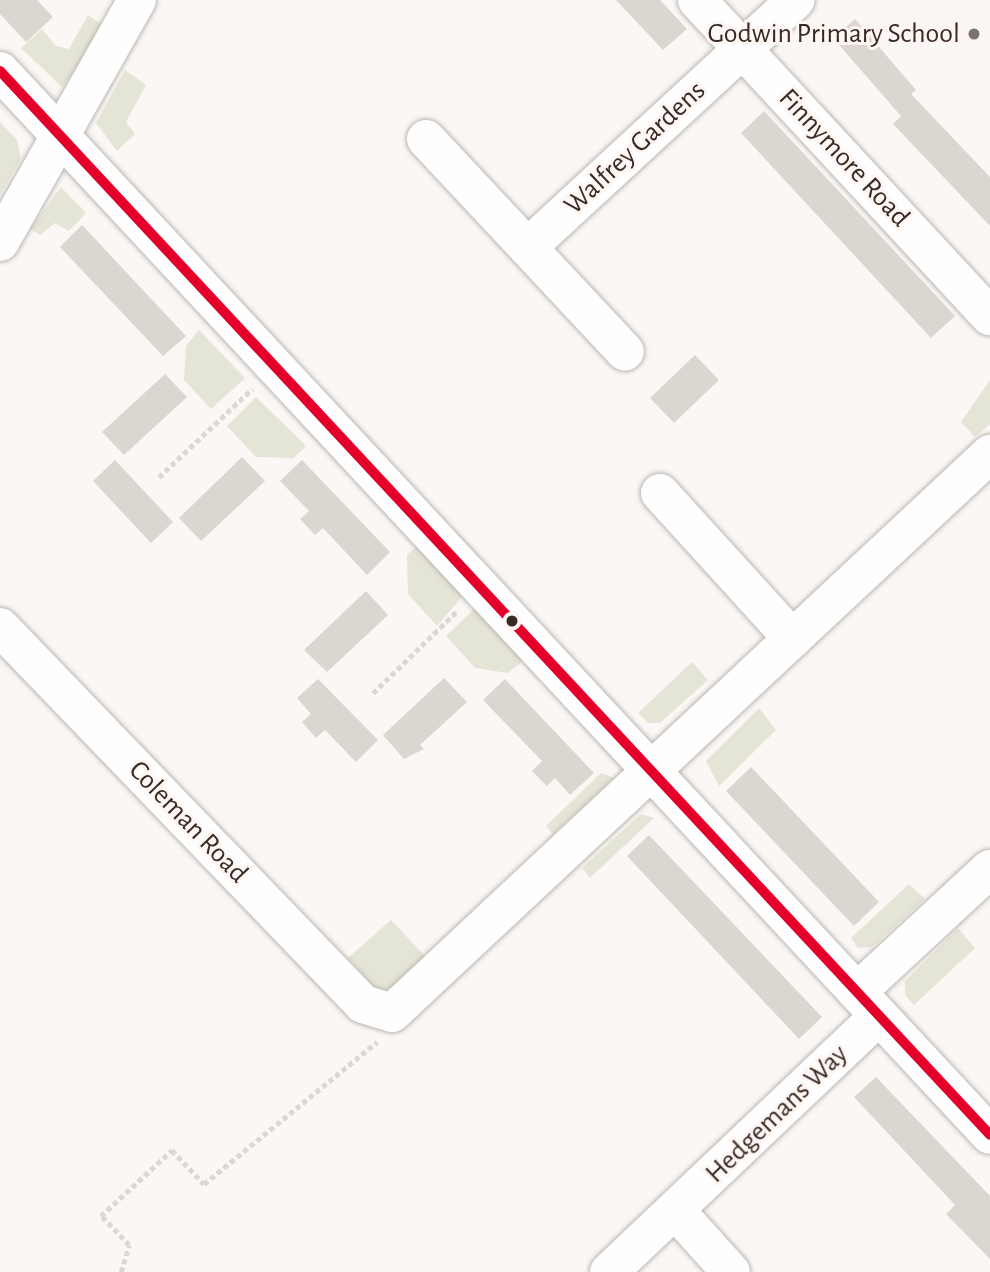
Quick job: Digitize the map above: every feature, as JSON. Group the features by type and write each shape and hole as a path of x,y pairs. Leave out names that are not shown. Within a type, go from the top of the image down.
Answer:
{"street":[{"path":"0,242 137,0"},
{"name":"Finnymore Road","path":"697,0 990,316"},
{"name":"Walfrey Gardens","path":"528,247 796,0"},
{"path":"0,71 59,138 276,366 990,1135"},
{"path":"426,139 625,352"},
{"path":"379,1012 404,1005 654,774 990,454"},
{"path":"660,493 793,639"},
{"name":"Coleman Road","path":"0,627 363,1004 379,1012"},
{"name":"Hedgemans Way","path":"609,1272 676,1212 990,869"},
{"path":"676,1212 732,1272"}],"path":[{"path":"159,477 276,366"},
{"path":"373,693 481,587"},
{"path":"121,1272 129,1245 101,1216 172,1150 204,1184 376,1043 379,1012"}],"shaded area":[{"path":"88,15 106,27 62,87 21,48 42,29 56,46 69,49"},
{"path":"125,70 146,85 126,122 135,134 117,151 96,123"},
{"path":"0,122 17,140 21,159 0,195"},
{"path":"61,187 86,213 69,231 55,223 40,235 30,229"},
{"path":"199,330 245,378 211,409 184,380 186,346"},
{"path":"990,380 990,424 975,437 961,422"},
{"path":"256,397 306,446 294,458 256,457 227,426"},
{"path":"420,543 465,593 437,626 408,594 407,555"},
{"path":"474,609 487,613 527,657 508,673 475,668 446,636"},
{"path":"692,662 708,680 660,723 648,723 638,713"},
{"path":"759,708 776,730 719,786 706,761"},
{"path":"601,773 614,778 553,834 546,826"},
{"path":"641,814 654,818 590,878 582,868"},
{"path":"909,884 925,899 872,947 858,948 851,938"},
{"path":"391,920 426,957 393,988 377,990 348,958"},
{"path":"958,928 975,948 914,1005 905,995 905,981"}],"building":[{"path":"0,0 37,0 53,17 26,42 0,14"},
{"path":"616,0 660,0 687,29 663,50"},
{"path":"855,19 916,90 911,94 990,177 990,226 893,124 901,116 833,38"},
{"path":"764,111 955,316 931,338 741,133"},
{"path":"82,225 186,336 163,356 60,247"},
{"path":"695,355 719,380 674,423 650,398"},
{"path":"165,374 187,397 124,455 102,432"},
{"path":"242,457 265,481 201,541 179,518"},
{"path":"115,460 173,522 151,543 93,481"},
{"path":"302,460 390,552 367,575 323,528 315,535 300,519 309,511 280,481"},
{"path":"366,591 388,615 327,672 304,650"},
{"path":"444,678 467,702 420,745 424,749 404,759 383,735"},
{"path":"318,679 378,740 356,762 325,730 316,738 302,722 311,714 297,698"},
{"path":"505,679 594,773 570,795 555,778 547,786 532,771 542,761 483,700"},
{"path":"751,767 879,902 854,926 726,791"},
{"path":"649,835 822,1017 799,1039 627,856"},
{"path":"876,1077 990,1196 990,1259 946,1214 955,1205 854,1097"}],"transit line":[{"path":"0,71 990,1135"}],"place":[{"name":"Godwin Primary School","path":"974,34"}]}
